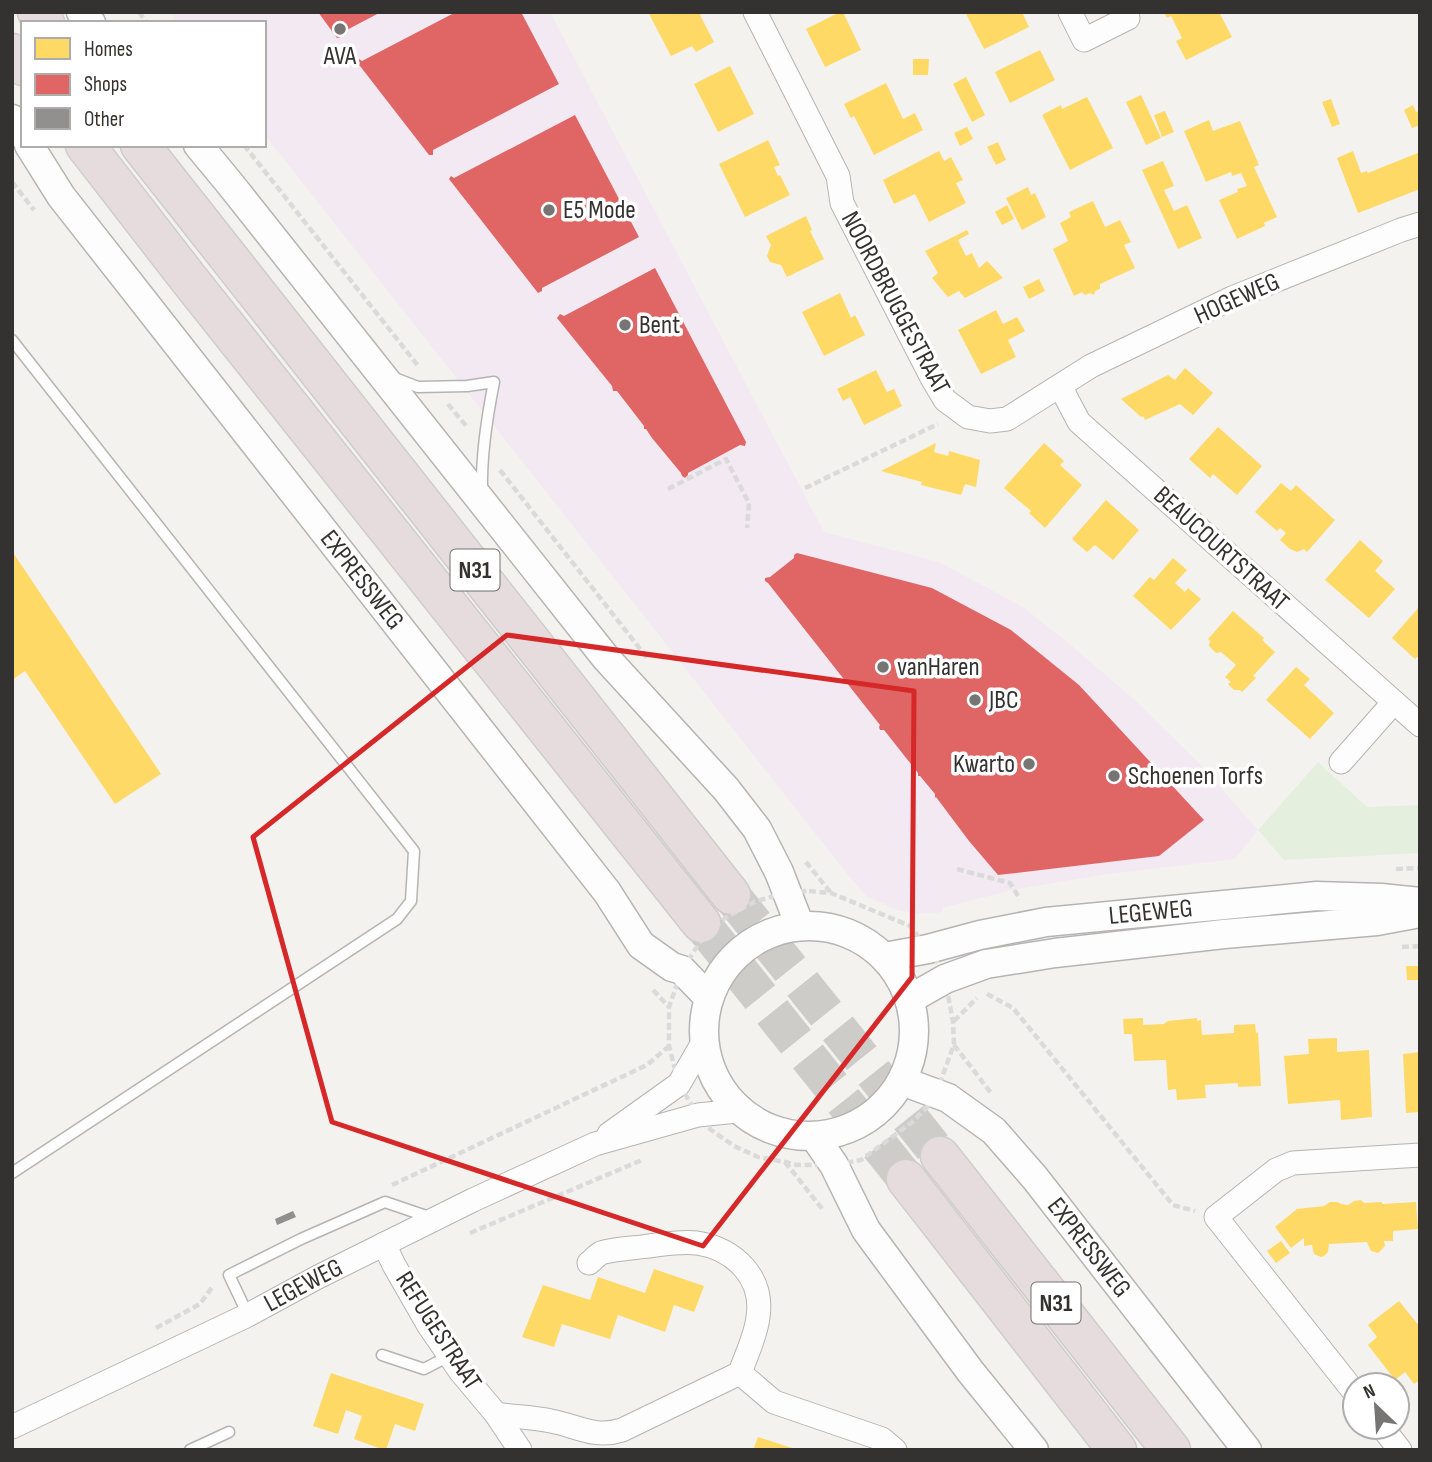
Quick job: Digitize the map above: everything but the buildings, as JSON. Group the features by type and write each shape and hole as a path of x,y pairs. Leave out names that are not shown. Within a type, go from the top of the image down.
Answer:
{"highway":[{"name":"EXPRESSWEG","path":"87,147 701,923"},
{"name":"N31","path":"142,147 731,895"},
{"name":"N31","path":"940,1156 1171,1450"},
{"name":"N31","path":"906,1179 1117,1450"}],"street":[{"name":"NOORDBRUGGESTRAAT","path":"755,12 838,176 842,203 945,400 968,417 990,421 1007,419 1060,386"},
{"path":"1070,12 1084,40 1128,18"},
{"name":"EXPRESSWEG","path":"30,147 61,196 607,892 641,944 672,967 682,970 709,998"},
{"name":"N31","path":"200,147 606,658 726,789 757,829 779,872 800,926"},
{"name":"HOGEWEG","path":"1060,386 1091,366 1232,299 1420,224"},
{"name":"BEAUCOURTSTRAAT","path":"1060,386 1079,422 1420,725"},
{"path":"1341,762 1394,702"},
{"name":"LEGEWEG","path":"885,957 1046,922 1317,896 1420,902"},
{"name":"LEGEWEG","path":"910,999 945,979 986,964 1055,953 1377,920 1420,913"},
{"path":"800,926 829,927 860,938 885,957 900,976 910,999 915,1028 911,1057 902,1081 886,1102 864,1121 838,1132 814,1136 784,1133 737,1111 709,1066 705,1039 705,1011 720,974 742,949 771,932 800,926"},
{"name":"LEGEWEG","path":"595,1144 678,1084 705,1039"},
{"name":"EXPRESSWEG","path":"902,1081 948,1098 994,1130 1248,1450"},
{"name":"LEGEWEG","path":"12,1427 248,1315 435,1219 595,1144 698,1115 737,1111"},
{"path":"814,1136 834,1166 866,1230 970,1371 1034,1450"},
{"path":"1341,1376 1216,1217 1276,1170 1293,1163 1420,1155"},
{"path":"589,1264 600,1254 675,1242 696,1243 727,1252 749,1273 756,1286 759,1301 758,1318 740,1373 774,1402 882,1439 895,1450"},
{"name":"REFUGESTRAAT","path":"384,1244 423,1316 449,1356 520,1450"},
{"name":"REFUGESTRAAT","path":"496,1415 552,1421 593,1433 611,1433 740,1373"}],"lane":[{"path":"12,340 414,851 411,901 397,919 12,1173"},
{"path":"377,371 418,387 467,386 494,382 484,449 483,505"},
{"path":"248,1315 229,1275 385,1202 435,1219"},
{"path":"382,1355 424,1369 449,1356"},
{"path":"190,1450 229,1432"}],"path":[{"path":"246,147 653,666"},
{"path":"805,488 961,413"},
{"path":"668,489 726,459 749,503 747,528"},
{"path":"805,860 831,893"},
{"path":"957,869 1010,883 1022,903"},
{"path":"986,994 1013,1008 1173,1205 1216,1217"},
{"path":"785,1162 834,1166 861,1160 911,1123 928,1106 936,1094 954,1044"}],"highlighted area":[{"path":"507,635 914,691 912,977 703,1246 332,1122 253,837"}],"shaded area":[{"path":"169,12 550,12 824,532 939,562 1023,607 1136,701 1197,761 1258,830 1235,859 1101,875 1012,890 942,908 942,912 915,914 897,910 866,896 266,137 266,21 176,21"}],"green space":[{"path":"1318,762 1367,807 1420,805 1420,853 1284,860 1258,830"}],"tunnel":[{"path":"731,895 940,1156"},
{"path":"701,923 906,1179"}],"place":[{"name":"AVA","path":"340,29"},
{"name":"E5 Mode","path":"549,210"},
{"name":"Bent","path":"625,325"},
{"name":"vanHaren","path":"883,667"},
{"name":"JBC","path":"975,700"},
{"name":"Kwarto","path":"1029,764"},
{"name":"Schoenen Torfs","path":"1114,776"}]}
